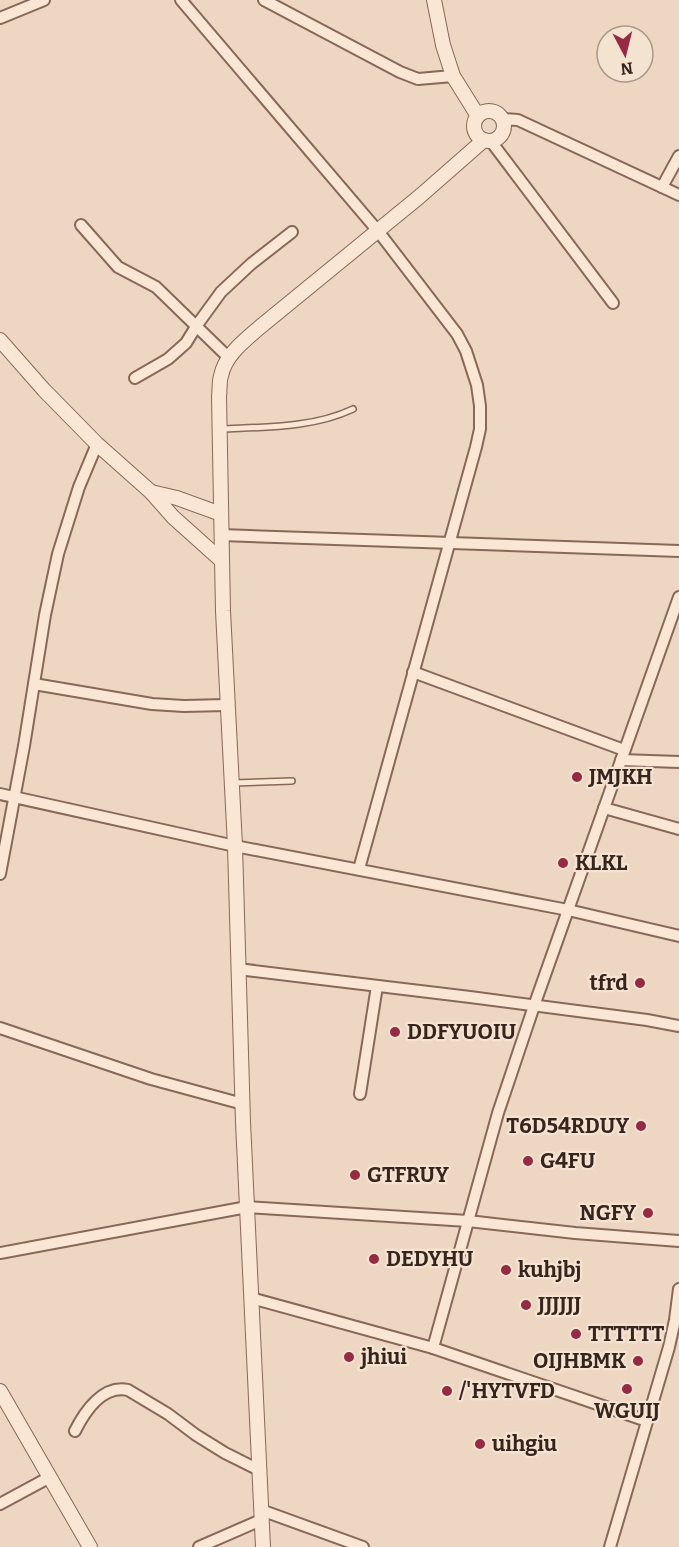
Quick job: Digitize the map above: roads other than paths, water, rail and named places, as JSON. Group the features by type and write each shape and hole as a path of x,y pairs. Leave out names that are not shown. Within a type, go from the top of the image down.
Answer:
{"street":[{"path":"0,18 44,0"},
{"path":"182,0 378,231 456,334 466,351 477,384 480,429 476,447 359,869"},
{"path":"264,0 400,72 418,79 453,76"},
{"path":"434,0 443,45 453,76 478,116"},
{"path":"263,1547 247,1207 235,846 221,560 220,375 229,358 260,327 487,140 496,139 503,131 502,119 494,112 483,112 478,116 474,126 479,136 487,140 613,303"},
{"path":"502,119 518,120 679,195"},
{"path":"662,187 679,156"},
{"path":"81,225 118,267 156,287 229,358"},
{"path":"135,378 168,359 186,343 221,292 251,264 292,232"},
{"path":"0,340 44,390 97,444 151,492 173,517 221,560"},
{"path":"0,874 45,615 58,554 79,487 97,444"},
{"path":"151,492 177,498 221,514"},
{"path":"221,534 679,550"},
{"path":"433,1348 498,1113 679,597"},
{"path":"413,672 623,755 679,762"},
{"path":"34,684 152,704 227,705"},
{"path":"0,794 235,846 568,910 679,936"},
{"path":"604,808 679,829"},
{"path":"238,969 647,1020 679,1026"},
{"path":"360,1094 377,986"},
{"path":"0,1028 151,1079 243,1104"},
{"path":"0,1253 247,1207 468,1221 575,1233 679,1241"},
{"path":"610,1547 669,1347 679,1290"},
{"path":"251,1298 433,1348 647,1421"},
{"path":"75,1431 93,1403 110,1391 128,1390 225,1453 259,1470"},
{"path":"0,1391 90,1547"},
{"path":"0,1504 50,1477"},
{"path":"199,1547 261,1515 363,1547"}],"lane":[{"path":"220,429 301,423 327,419 353,409"},
{"path":"231,783 291,781"}],"place":[{"name":"JMJKH","path":"577,777"},
{"name":"KLKL","path":"563,863"},
{"name":"tfrd","path":"640,983"},
{"name":"DDFYUOIU","path":"395,1032"},
{"name":"T6D54RDUY","path":"641,1126"},
{"name":"G4FU","path":"528,1161"},
{"name":"GTFRUY","path":"355,1175"},
{"name":"NGFY","path":"648,1213"},
{"name":"DEDYHU","path":"374,1259"},
{"name":"kuhjbj","path":"506,1270"},
{"name":"JJJJJJ","path":"526,1305"},
{"name":"TTTTTT","path":"576,1334"},
{"name":"jhiui","path":"349,1357"},
{"name":"OIJHBMK","path":"638,1361"},
{"name":"WGUIJ","path":"627,1389"},
{"name":"/'HYTVFD","path":"447,1391"},
{"name":"uihgiu","path":"480,1444"}]}
